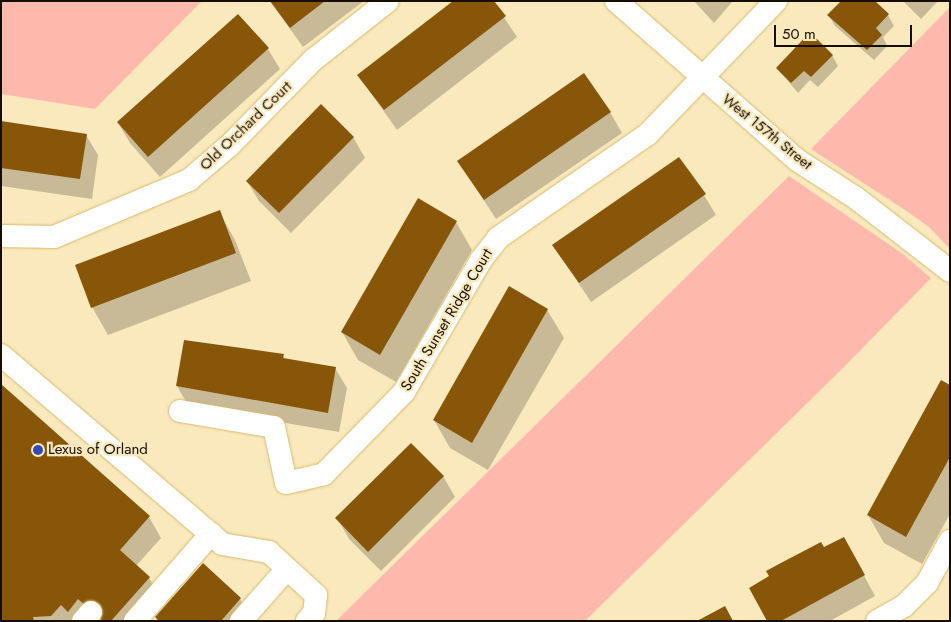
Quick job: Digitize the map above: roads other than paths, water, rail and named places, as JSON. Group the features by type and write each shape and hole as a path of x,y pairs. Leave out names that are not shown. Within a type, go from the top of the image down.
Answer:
{"street":[{"name":"Old Orchard Court","path":"1,236 54,237 189,180 230,145 313,60 388,1"},
{"name":"West 157th Street","path":"616,1 797,160 856,198 950,270"},
{"name":"South Sunset Ridge Court","path":"180,411 274,427 286,483 324,474 404,392 498,238 648,134 776,1"},
{"path":"1,355 222,544 268,552 316,595 314,613 306,621"},
{"path":"135,621 211,534"},
{"path":"877,621 904,606 928,583 950,541"},
{"path":"241,621 287,569"}],"place":[{"name":"Lexus of Orland","path":"38,450"}]}
